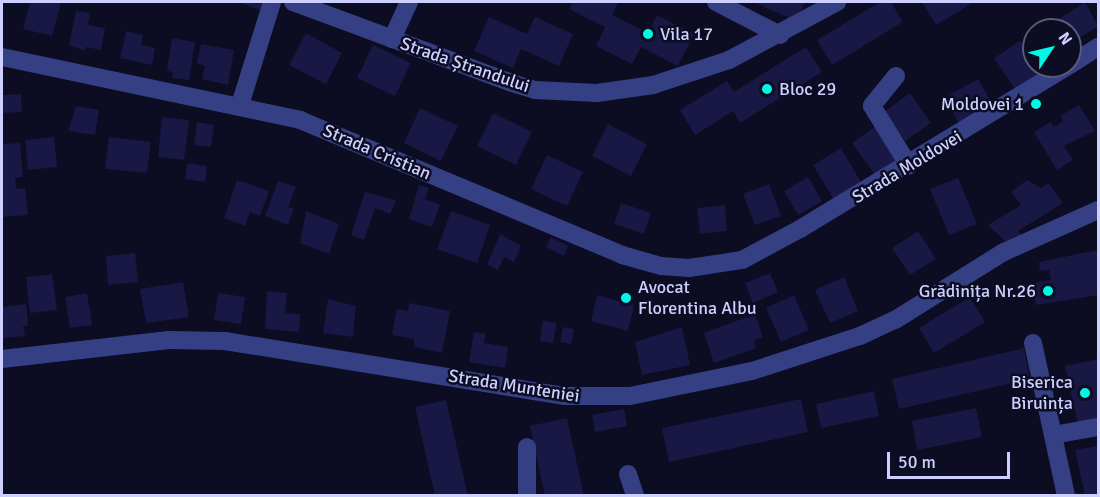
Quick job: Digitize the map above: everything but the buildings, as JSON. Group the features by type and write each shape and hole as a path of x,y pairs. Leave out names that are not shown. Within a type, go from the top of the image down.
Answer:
{"street":[{"path":"240,105 272,2"},
{"name":"Strada Ștrandului","path":"293,2 535,90 597,93 643,87 688,75 780,36 837,2"},
{"name":"Strada Ștrandului","path":"392,39 409,2"},
{"path":"716,2 780,36"},
{"name":"Strada Moldovei","path":"1082,57 1098,47"},
{"name":"Strada Cristian","path":"2,57 240,105 300,120 643,262 690,268 742,260"},
{"path":"896,76 872,106 909,166"},
{"name":"Strada Moldovei","path":"742,260 909,166 1048,78"},
{"name":"Strada Munteniei","path":"2,359 169,340 225,341 564,396 630,396 752,371 860,336 895,320 1004,252 1098,210"},
{"path":"1033,344 1066,495"},
{"path":"1053,435 1098,427"},
{"path":"527,447 527,495"},
{"path":"628,474 635,495"}],"place":[{"name":"Vila 17","path":"648,34"},
{"name":"Bloc 29","path":"767,89"},
{"name":"Moldovei 1","path":"1036,104"},
{"name":"Grădinița Nr.26","path":"1048,291"},
{"name":"Avocat Florentina Albu","path":"626,298"},
{"name":"Biserica Biruința","path":"1085,393"}]}
